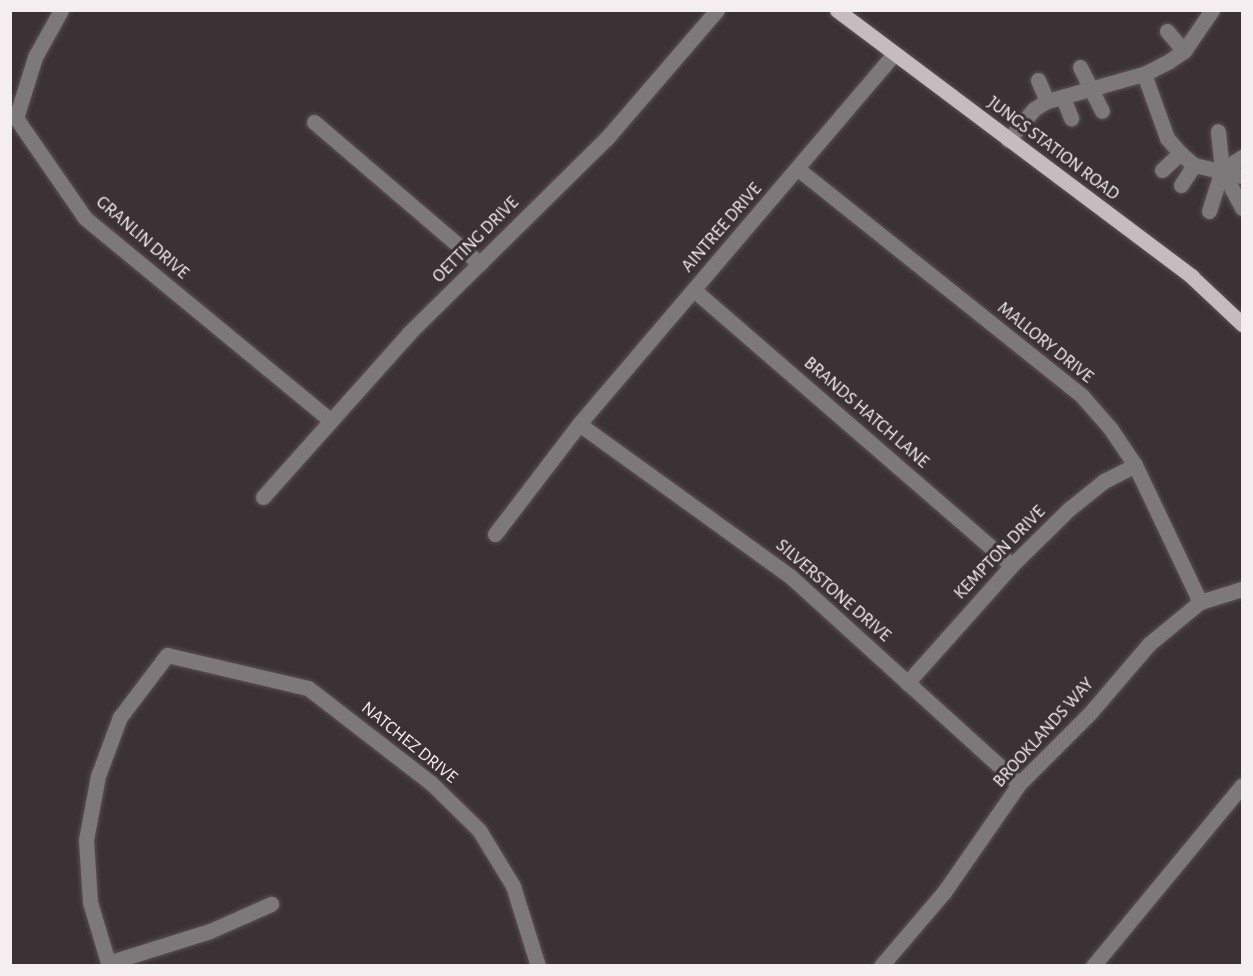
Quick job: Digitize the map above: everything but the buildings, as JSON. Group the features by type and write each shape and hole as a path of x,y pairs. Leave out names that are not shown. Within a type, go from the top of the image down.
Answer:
{"main road":[{"name":"JUNGS STATION ROAD","path":"840,11 892,56 1192,277 1242,324"}],"street":[{"name":"GRANLIN DRIVE","path":"61,10 35,57 13,118 85,218 329,419"},
{"name":"OETTING DRIVE","path":"263,498 329,419 606,139 717,10"},
{"path":"1008,140 1035,109 1047,101 1144,74 1184,51 1212,10"},
{"path":"1167,32 1184,51"},
{"name":"AINTREE DRIVE","path":"495,534 579,424 892,56"},
{"path":"1080,67 1101,111"},
{"path":"1144,74 1167,138 1180,153 1194,165 1242,176"},
{"path":"1038,80 1047,101"},
{"path":"1063,98 1071,118"},
{"path":"314,122 480,264"},
{"path":"1218,131 1222,170 1242,208"},
{"path":"1162,170 1180,153"},
{"path":"1209,211 1222,170 1242,157"},
{"path":"1181,184 1194,165"},
{"name":"MALLORY DRIVE","path":"798,169 1082,396 1110,428 1135,465 1200,602"},
{"name":"BRANDS HATCH LANE","path":"694,290 1012,565"},
{"name":"SILVERSTONE DRIVE","path":"579,424 791,577 1019,784"},
{"name":"KEMPTON DRIVE","path":"907,683 1012,565 1070,509 1104,482 1135,465"},
{"name":"BROOKLANDS WAY","path":"881,966 944,892 1019,784 1090,713 1149,644 1200,602 1242,589"},
{"name":"NATCHEZ DRIVE","path":"109,964 89,892 86,840 98,776 120,717 167,655 308,688 431,783 479,830 513,886 538,966"},
{"path":"1093,966 1242,787"},
{"path":"109,964 210,931 271,904"}]}
